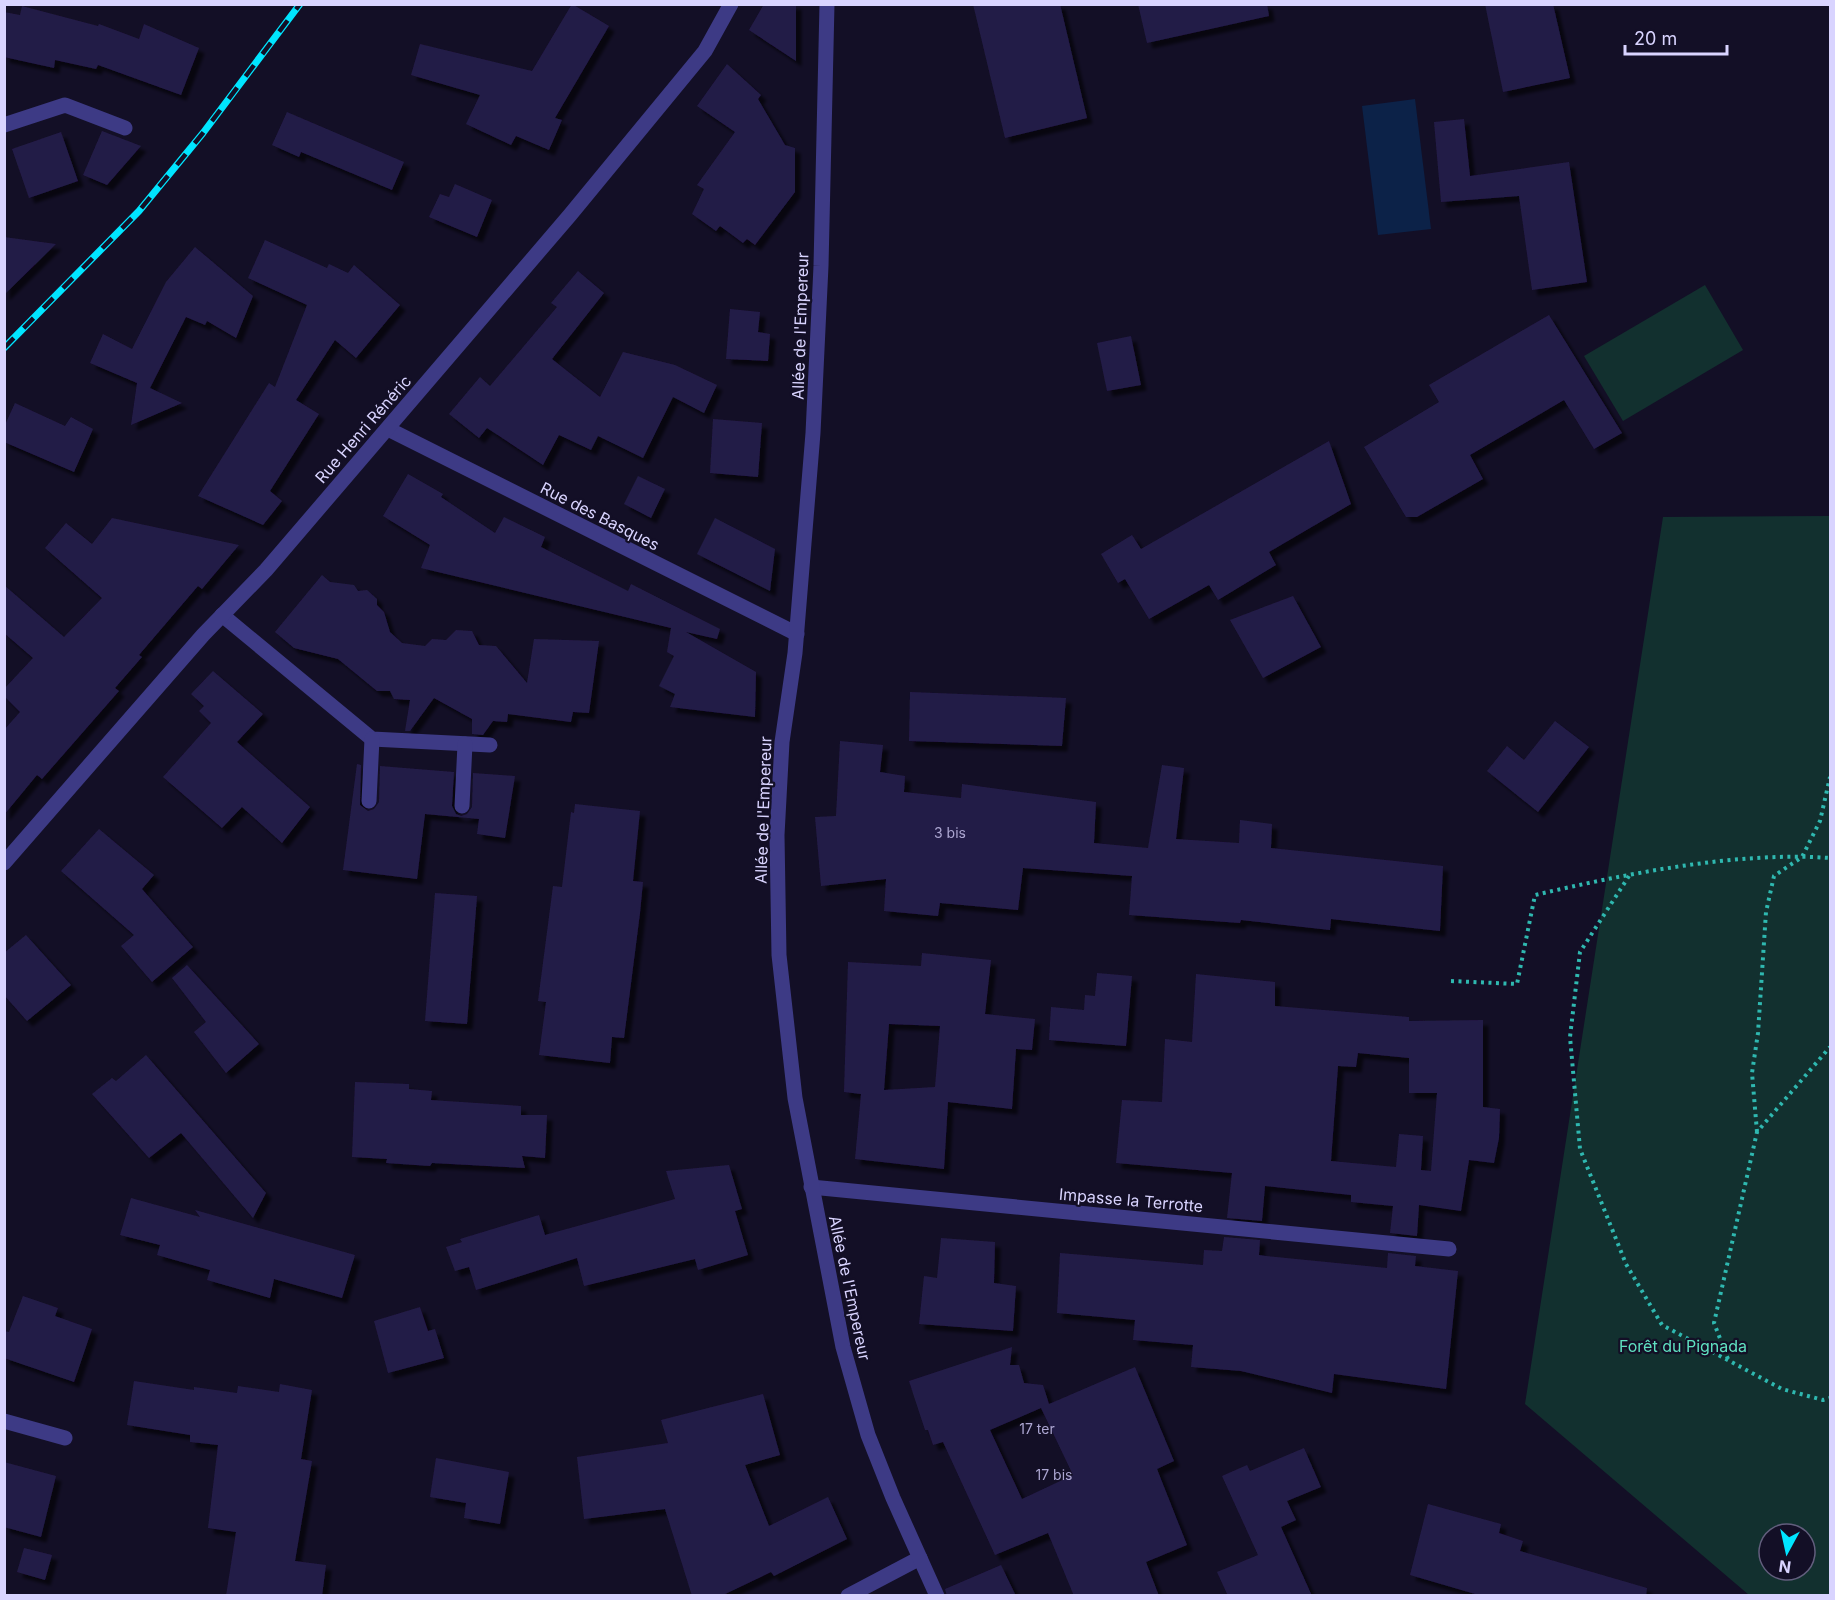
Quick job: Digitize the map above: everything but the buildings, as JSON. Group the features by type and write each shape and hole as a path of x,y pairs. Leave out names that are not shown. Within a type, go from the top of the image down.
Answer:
{"street":[{"name":"Rue Henri Rénéric","path":"4,863 222,615 266,570 570,215 705,51 731,4"},
{"name":"Allée de l'Empereur","path":"827,4 821,266 813,433 797,634 782,742 777,835 777,919 784,1020 811,1187 843,1347 868,1435 893,1498 937,1596"},
{"path":"4,125 64,105 125,128"},
{"name":"Rue des Basques","path":"388,429 797,634"},
{"path":"222,615 372,739 490,745"},
{"path":"369,801 372,739"},
{"path":"462,806 465,744"},
{"name":"Impasse la Terrotte","path":"811,1187 1449,1249"},
{"path":"4,1421 65,1438"},
{"path":"848,1596 920,1558"}],"path":[{"path":"1728,1359 1714,1323 1757,1132 1752,1073 1758,1033 1766,912 1774,876 1802,857 1820,821 1830,777"},
{"path":"1451,981 1517,984 1535,895 1629,876 1712,863 1802,857 1830,858"},
{"path":"1629,876 1580,952 1570,1037 1580,1149 1626,1264 1662,1325 1782,1389 1823,1400 1830,1398"},
{"path":"1757,1132 1830,1047"}],"green space":[{"path":"1705,285 1743,350 1623,421 1584,356"},
{"name":"Forêt du Pignada","path":"1830,516 1830,1595 1749,1595 1525,1404 1663,517"}],"water":[{"path":"1415,99 1431,229 1378,235 1362,106"}],"railway":[{"path":"4,348 139,211 203,133 300,4"}]}
